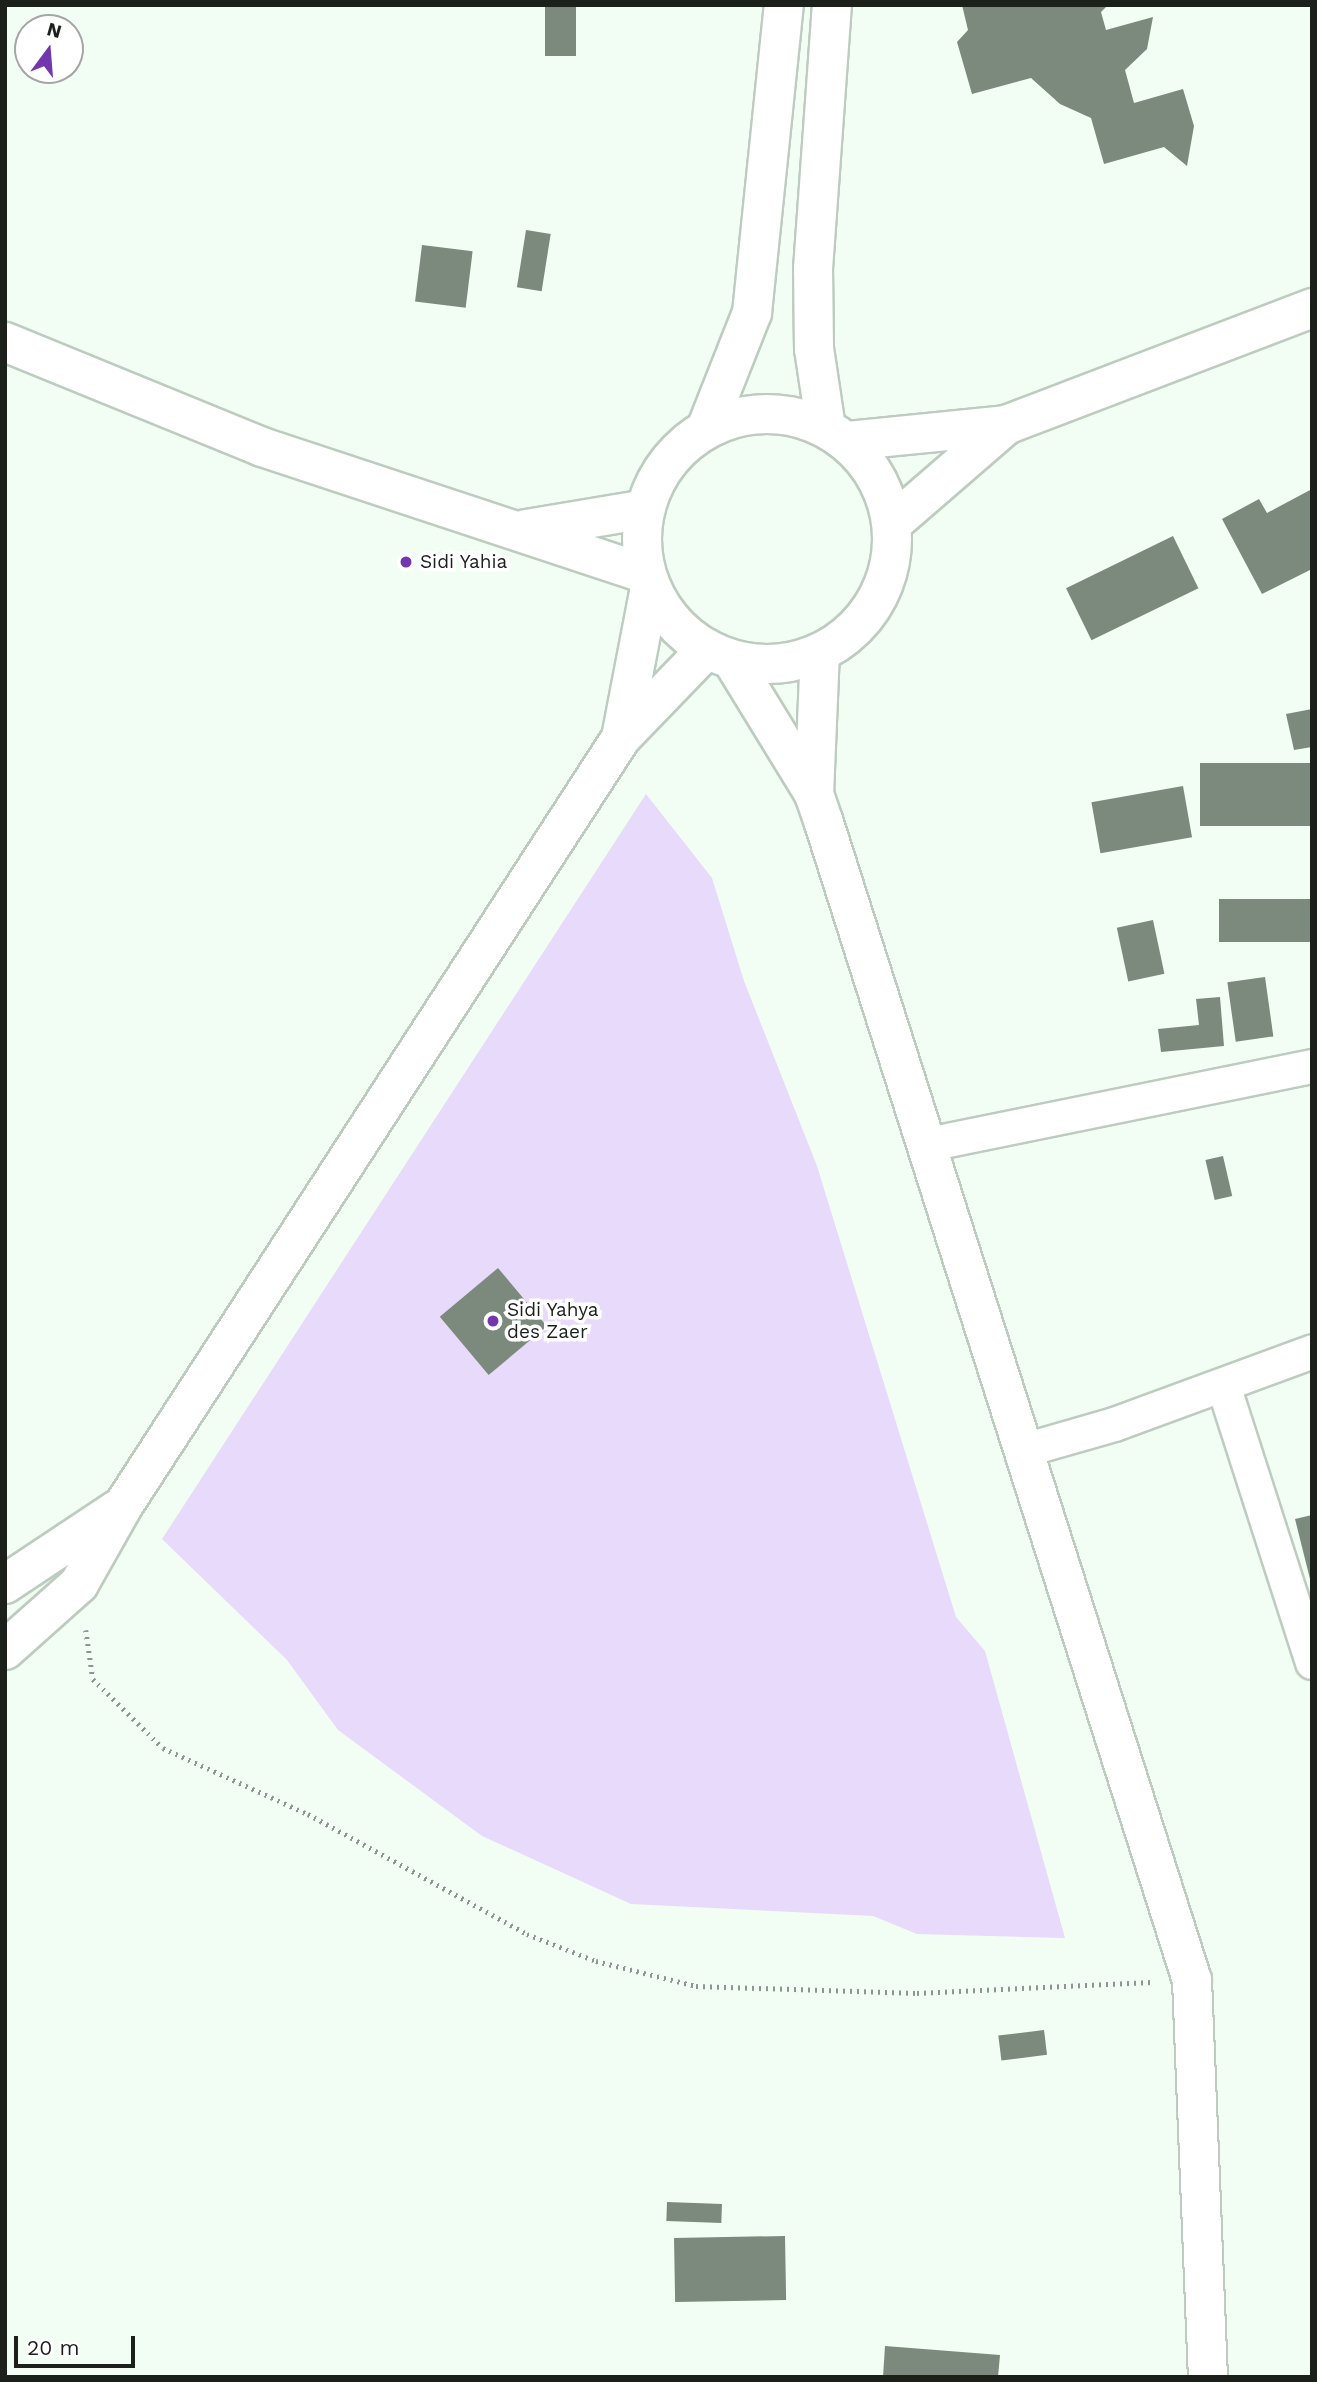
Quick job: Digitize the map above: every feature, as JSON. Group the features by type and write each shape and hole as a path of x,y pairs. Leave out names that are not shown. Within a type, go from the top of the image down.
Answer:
{"street":[{"path":"706,429 752,313 784,5"},
{"path":"832,5 813,270 814,349 837,434"},
{"path":"837,434 1006,425 1312,308"},
{"path":"5,342 262,447 521,530 648,580 664,612 719,654 814,794 1027,1449 1192,1980 1208,2377"},
{"path":"621,738 648,580 645,509 678,449 706,429 745,415 787,414 837,434 878,477 893,523 892,562 878,600 853,631 820,653 772,664 719,654"},
{"path":"893,523 1006,425"},
{"path":"521,530 645,509"},
{"path":"814,794 820,653"},
{"path":"5,1650 79,1584 123,1506 621,738 719,654"},
{"path":"928,1144 1312,1066"},
{"path":"1027,1449 1223,1385 1312,1351"},
{"path":"1223,1385 1312,1662"},
{"path":"5,1584 123,1506"}],"path":[{"path":"79,1584 93,1679 163,1748 308,1814 527,1934 596,1961 696,1986 917,1993 1192,1980"}],"shaded area":[{"path":"646,794 712,878 744,981 817,1166 956,1617 985,1651 1065,1938 917,1934 873,1916 631,1904 482,1836 338,1730 287,1660 162,1539"}],"building":[{"path":"545,5 576,5 576,56 545,56"},
{"path":"962,5 1108,5 1101,12 1106,30 1153,17 1147,49 1125,70 1134,103 1183,89 1194,126 1187,166 1164,147 1104,164 1091,118 1060,104 1031,78 972,94 957,42 968,30"},
{"path":"526,230 551,234 542,291 517,287"},
{"path":"422,245 473,251 466,308 415,302"},
{"path":"1312,489 1312,569 1262,594 1222,519 1259,499 1267,513"},
{"path":"1173,536 1198,588 1091,640 1066,588"},
{"path":"1312,709 1312,747 1294,750 1286,714"},
{"path":"1200,763 1312,763 1312,826 1200,826"},
{"path":"1183,786 1192,837 1100,853 1091,802"},
{"path":"1219,899 1312,899 1312,942 1219,942"},
{"path":"1153,920 1164,974 1128,981 1117,928"},
{"path":"1265,977 1273,1036 1236,1042 1227,982"},
{"path":"1220,997 1224,1046 1161,1052 1158,1029 1199,1025 1196,999"},
{"path":"1223,1156 1232,1196 1215,1200 1205,1160"},
{"name":"Sidi Yahya des Zaer","path":"498,1268 547,1326 489,1375 440,1317"},
{"path":"1312,1515 1312,1583 1311,1583 1295,1519"},
{"path":"1044,2030 1047,2055 1001,2060 998,2036"},
{"path":"667,2202 722,2204 721,2223 666,2221"},
{"path":"785,2236 786,2300 675,2302 674,2238"},
{"path":"885,2346 1000,2355 998,2377 883,2377"}],"place":[{"name":"Sidi Yahia","path":"406,562"},
{"name":"Sidi Yahya des Zaer","path":"493,1321"}]}
